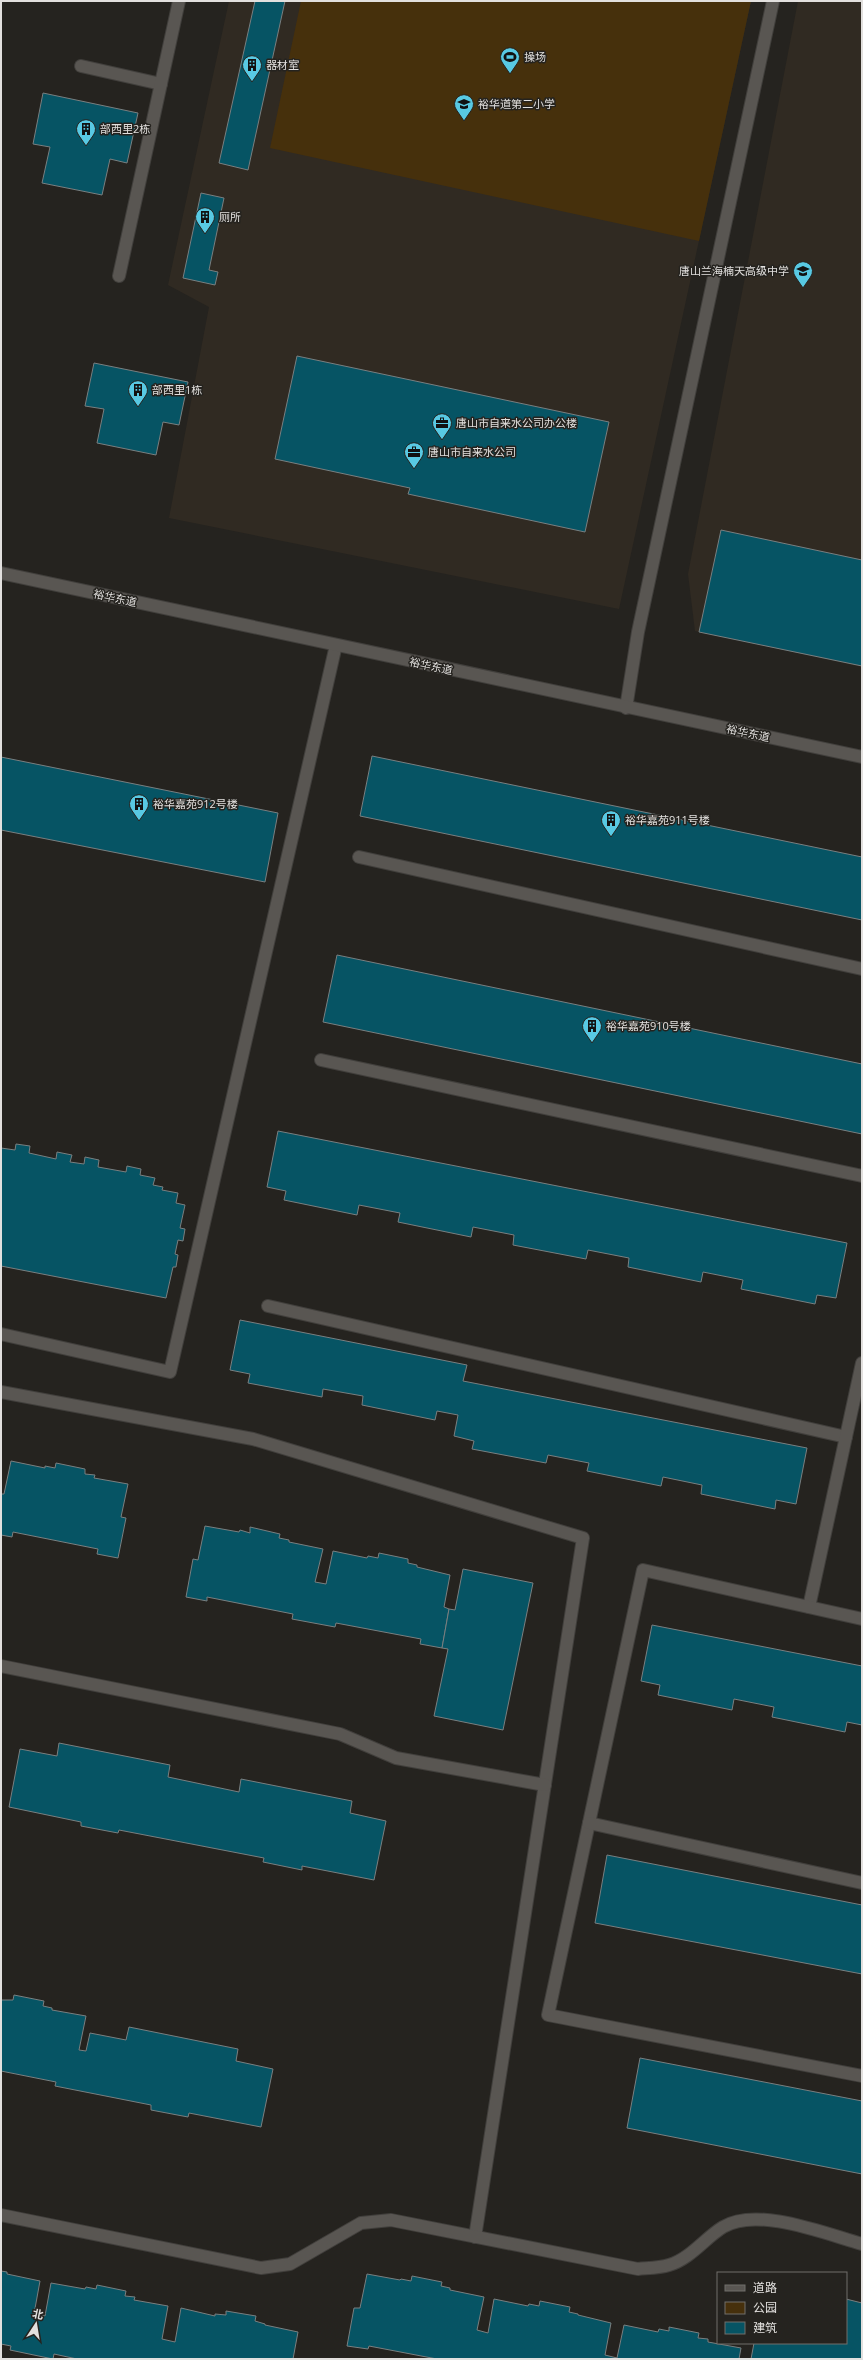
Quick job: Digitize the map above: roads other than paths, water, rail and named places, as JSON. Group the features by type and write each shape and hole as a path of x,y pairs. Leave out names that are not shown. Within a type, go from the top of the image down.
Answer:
{"street":[{"path":"118,276 179,1"},
{"path":"626,708 638,632 773,1"},
{"path":"81,66 161,84"},
{"name":"裕华东道","path":"1,574 862,757"},
{"path":"1,1334 170,1372 336,645"},
{"path":"359,857 862,969"},
{"path":"321,1060 862,1176"},
{"path":"268,1306 846,1437"},
{"path":"809,1607 862,1364"},
{"path":"1,1392 253,1438 583,1538 475,2237"},
{"path":"862,1619 643,1570 548,2015 862,2076"},
{"path":"1,1666 340,1734 396,1758 545,1785"},
{"path":"590,1823 862,1883"},
{"path":"1,2215 261,2268 290,2264 361,2223 391,2220 638,2269 669,2265 686,2256 724,2226 745,2219 766,2218 862,2244"}],"place":[{"name":"操场","path":"510,74"},
{"name":"器材室","path":"252,82"},
{"name":"裕华道第二小学","path":"464,121"},
{"name":"部西里2栋","path":"86,146"},
{"name":"厕所","path":"205,234"},
{"name":"唐山兰海楠天高级中学","path":"803,288"},
{"name":"部西里1栋","path":"138,407"},
{"name":"唐山市自来水公司办公楼","path":"442,440"},
{"name":"唐山市自来水公司","path":"414,469"},
{"name":"裕华嘉苑912号楼","path":"139,821"},
{"name":"裕华嘉苑911号楼","path":"611,837"},
{"name":"裕华嘉苑910号楼","path":"592,1043"}]}
